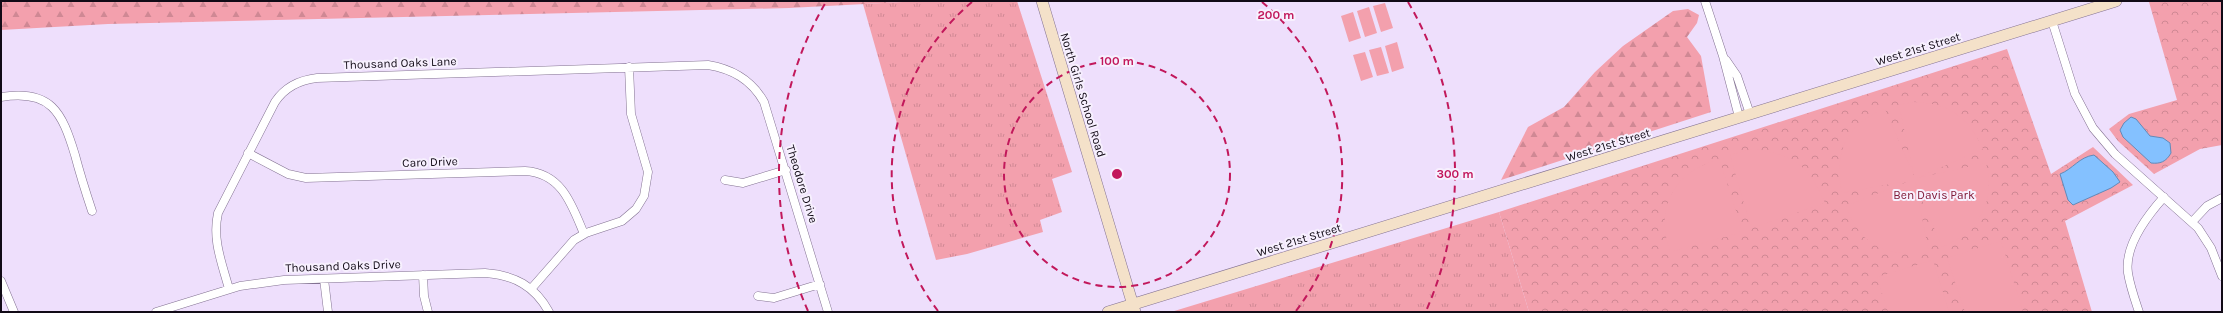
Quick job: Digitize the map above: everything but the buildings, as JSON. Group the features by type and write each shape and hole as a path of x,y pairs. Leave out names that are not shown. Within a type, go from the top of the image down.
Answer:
{"street":[{"name":"North Girls School Road","path":"1042,1 1134,308"},
{"path":"1705,1 1744,115"},
{"name":"West 21st Street","path":"1108,312 1134,308 1744,115 2116,1"},
{"path":"2052,21 2075,94 2090,123 2115,154 2192,222 2209,244 2222,276"},
{"name":"Thousand Oaks Lane","path":"229,289 216,245 216,224 221,203 281,94 293,85 310,79 629,67 708,65 723,68 736,73"},
{"path":"531,289 565,248 584,234 622,221 636,210 645,193 648,172 631,114 629,67"},
{"name":"Theodore Drive","path":"736,73 750,84 764,102 786,170 828,312"},
{"path":"1,97 20,94 34,97 44,101 58,113 66,128 92,211"},
{"name":"Caro Drive","path":"248,153 288,174 306,178 535,172 551,179 561,188 569,199 584,234"},
{"path":"725,180 743,183 786,170"},
{"path":"2139,312 2128,275 2128,258 2133,244 2146,220 2164,197"},
{"path":"2192,222 2207,206 2222,198"},
{"name":"Thousand Oaks Drive","path":"156,312 229,289 257,283 485,273 501,274 521,282 541,299 549,312"},
{"path":"423,275 424,296 428,312"},
{"path":"324,279 328,312"},
{"path":"1,281 14,312"},
{"path":"758,296 774,298 820,284"}],"green space":[{"path":"1,1 922,1 789,8 108,24 1,30"},
{"path":"922,1 1017,1 1072,172 1052,179 1062,212 1040,220 1043,232 967,254 936,260 863,4"},
{"path":"2222,1 2222,145 2200,149 2154,174 2118,141 2109,129 2129,114 2177,100 2149,2"},
{"path":"1385,3 1393,28 1381,32 1373,6"},
{"path":"1369,7 1377,33 1365,37 1357,11"},
{"path":"1688,9 1699,15 1697,23 1687,37 1701,56 1711,112 1501,180 1528,127 1564,107 1595,72 1623,46 1673,11"},
{"path":"1353,12 1361,38 1349,42 1341,16"},
{"path":"1397,42 1404,68 1392,72 1385,46"},
{"path":"1381,47 1389,73 1377,76 1369,50"},
{"name":"Ben Davis Park","path":"2007,49 2051,174 2093,147 2133,185 2065,221 2092,312 1529,312 1499,212"},
{"path":"1365,52 1373,77 1361,81 1353,55"},
{"path":"1913,102 1937,105 1956,114 1971,128 1983,149 1917,178 1986,163 1989,190 1982,214 1975,224 1955,241 1942,247 1915,182 1929,253 1914,254 1888,251 1868,240 1852,220 1846,206 1912,180 1842,193 1840,179 1842,153 1852,132 1860,123 1871,115 1885,109 1914,176 1899,105"},
{"path":"1752,149 1778,154 1789,158 1798,164 1813,179 1825,203 1758,226 1750,224 1730,155"},
{"path":"1719,159 1741,226 1739,233 1670,252 1666,236 1665,220 1667,206 1672,194 1679,183 1690,173 1703,165"},
{"path":"1499,212 1529,312 1171,312"},
{"path":"2001,241 2023,312 1965,312 1947,258"},
{"path":"1933,260 1949,312 1888,312 1877,277"}],"water":[{"path":"2131,117 2136,119 2150,136 2163,138 2170,143 2171,153 2165,160 2160,163 2151,163 2123,137 2120,130 2124,123"},
{"path":"2094,155 2113,172 2120,182 2111,188 2073,205 2068,200 2060,174 2084,158"}]}
